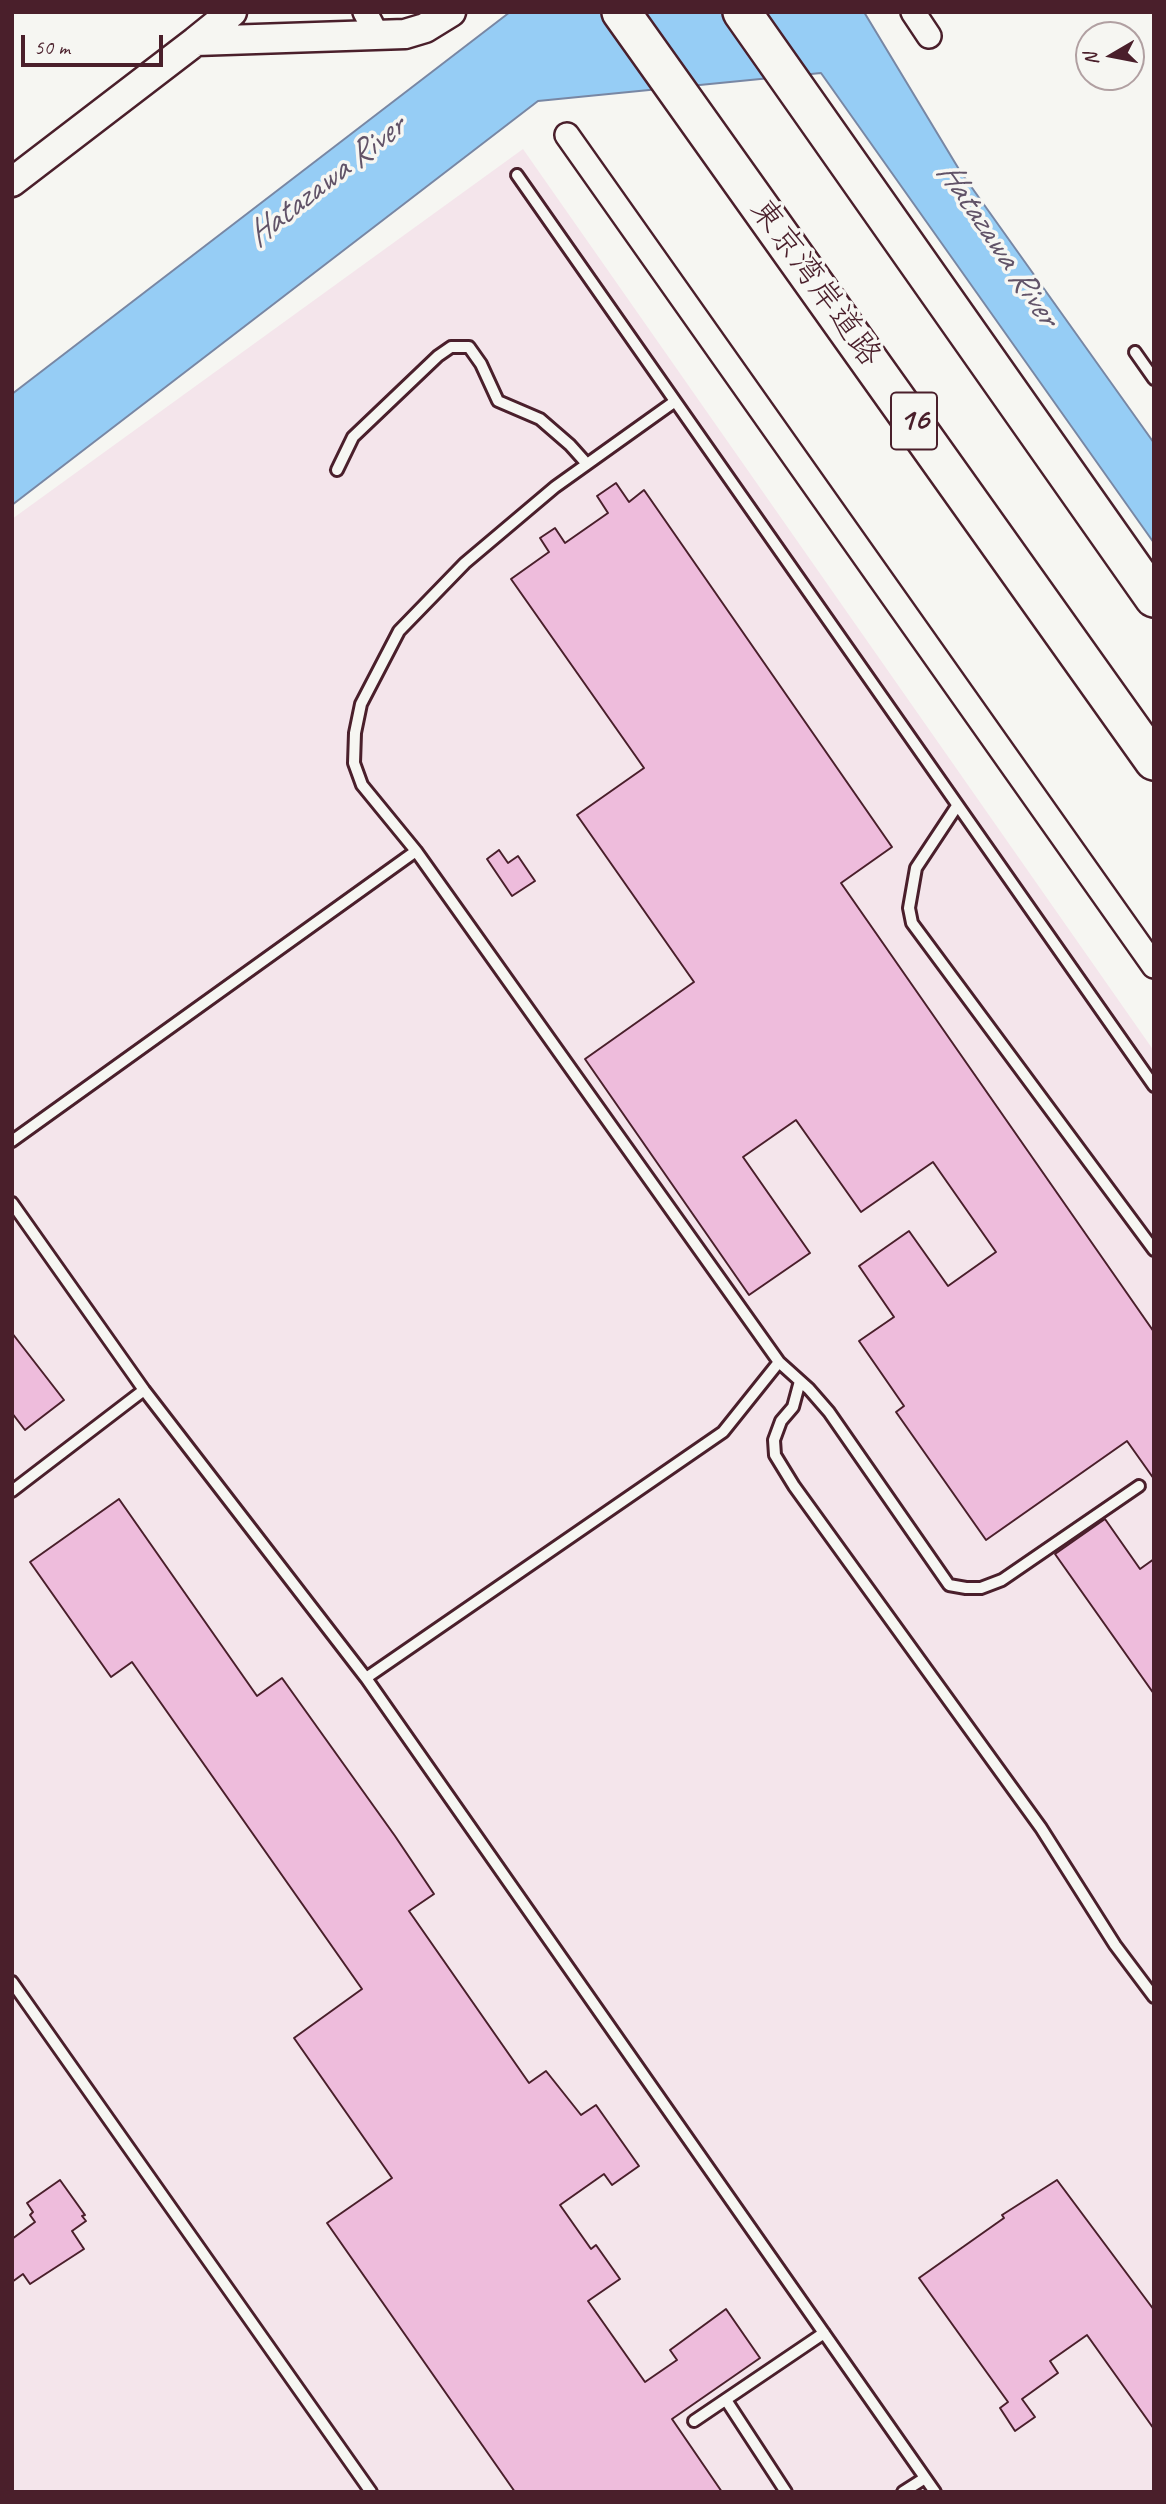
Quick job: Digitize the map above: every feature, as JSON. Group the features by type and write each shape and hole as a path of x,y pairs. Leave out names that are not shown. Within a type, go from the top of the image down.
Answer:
{"highway":[{"name":"東京湾岸道路","path":"621,12 1154,761"},
{"path":"742,12 1154,598"}],"street":[{"path":"12,182 232,12"},
{"path":"196,41 371,24 405,34 425,28 451,12"},
{"path":"567,135 1154,966"}],"lane":[{"path":"517,174 1154,1086"},
{"path":"337,470 353,437 438,356 451,347 469,347 481,364 498,401 540,419 587,464"},
{"path":"1135,352 1154,379"},
{"path":"674,402 555,487 465,563 399,631 361,704 355,733 354,763 362,785 416,852 779,1362 829,1412 949,1585 981,1588 1002,1580 1139,1486"},
{"path":"957,806 916,869 909,908 912,923 1154,1251"},
{"path":"12,1141 416,852"},
{"path":"12,1203 145,1390 366,1678 935,2492"},
{"path":"366,1678 723,1432 779,1362"},
{"path":"800,1381 793,1407 781,1421 774,1440 775,1455 794,1486 1041,1828 1115,1945 1154,1997"},
{"path":"12,1491 145,1390"},
{"path":"12,1982 372,2492"},
{"path":"694,2421 824,2333"},
{"path":"726,2400 786,2492"},
{"path":"903,2492 925,2478"}],"shaded area":[{"path":"523,149 1154,1051 1154,2492 12,2492 12,519"}],"water":[{"name":"Hatazawa River","path":"510,12 864,12 960,171 1154,443 1154,543 821,73 538,101 12,505 12,394"}],"building":[{"path":"616,483 629,502 644,490 892,847 841,883 1154,1332 1154,1479 1127,1441 986,1540 896,1412 904,1406 859,1341 894,1317 859,1266 909,1231 948,1286 996,1252 933,1162 861,1212 796,1120 743,1157 810,1253 749,1295 585,1059 694,982 577,815 644,768 511,579 549,552 540,538 555,528 565,543 608,513 597,496"},
{"path":"499,850 508,863 518,856 535,881 512,896 487,859"},
{"path":"12,1333 64,1400 25,1430 12,1413"},
{"path":"119,1499 257,1696 282,1678 395,1836 434,1894 409,1911 529,2083 546,2071 581,2115 596,2105 639,2166 612,2185 604,2174 560,2205 591,2249 596,2245 620,2279 588,2301 645,2382 677,2360 670,2350 726,2309 760,2358 672,2419 722,2492 515,2492 327,2223 392,2178 294,2038 362,1989 132,1662 111,1677 30,1562"},
{"path":"1105,1519 1140,1569 1154,1559 1154,1694 1055,1554"},
{"path":"60,2180 85,2215 82,2216 86,2221 72,2231 84,2249 30,2284 23,2274 12,2282 12,2239 35,2222 27,2203"},
{"path":"1057,2180 1154,2310 1154,2429 1087,2335 1050,2361 1058,2373 1022,2399 1035,2417 1015,2431 1000,2408 1008,2402 919,2278 1004,2218 1002,2215"}]}
